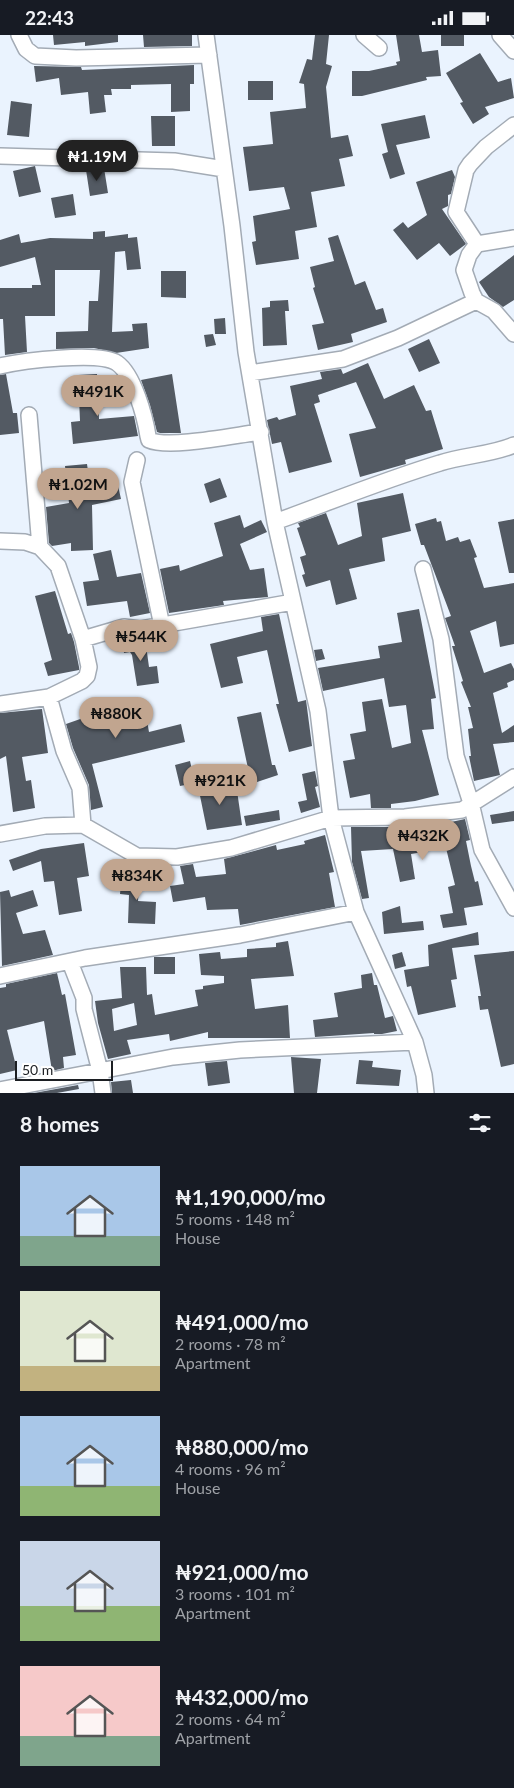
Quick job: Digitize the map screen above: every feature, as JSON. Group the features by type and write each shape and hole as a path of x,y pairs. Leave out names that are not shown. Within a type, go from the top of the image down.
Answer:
{"street":[{"path":"19,35 26,49 35,56 76,58 209,55"},
{"path":"206,35 250,373 275,523 318,711 331,818 356,912 415,1042 424,1075 426,1093"},
{"path":"364,35 379,48"},
{"path":"500,35 514,51"},
{"path":"477,244 456,212 466,170 486,147 514,125"},
{"path":"0,156 174,161 224,169"},
{"path":"514,238 477,244 469,255 464,270 476,301 494,311 514,334"},
{"path":"250,373 343,359 398,338 476,301"},
{"path":"0,365 21,361 100,357 117,363 133,384 149,440 155,443 176,443 261,432"},
{"path":"29,415 40,547"},
{"path":"275,523 411,472 457,457 502,450 514,445"},
{"path":"137,460 132,482 162,625"},
{"path":"0,541 25,542 40,547 58,566 83,639 88,667 87,676 49,697 0,704"},
{"path":"423,569 441,639 456,756 472,803 482,850 514,908"},
{"path":"83,639 124,627 140,629 294,602"},
{"path":"49,697 64,751 80,787 83,825"},
{"path":"0,834 45,825 83,825 137,856 177,857 231,848 331,818 405,817 462,810 514,777"},
{"path":"0,976 70,962 240,935 356,912"},
{"path":"70,962 84,998 84,1009 100,1071 103,1093"},
{"path":"0,1090 174,1057 240,1050 415,1042"}],"building":[{"path":"53,35 118,35 118,42 85,46 85,42 54,45"},
{"path":"143,35 192,35 192,46 144,47"},
{"path":"315,35 329,35 326,64 332,66 326,87 331,138 348,135 353,156 339,159 345,186 311,192 317,227 295,231 299,259 256,265 252,242 256,241 253,216 290,209 284,187 249,191 243,147 273,144 270,112 306,108 304,84 299,83 307,59 312,60"},
{"path":"396,35 419,35 422,52 438,50 441,76 426,77 427,80 362,96 352,96 352,71 369,71 397,65 396,62 400,61"},
{"path":"441,35 464,35 464,46 441,46"},
{"path":"480,53 498,82 511,78 514,98 485,107 489,114 473,124 460,103 463,102 446,73"},
{"path":"194,65 194,84 190,84 190,111 171,112 171,84 131,85 131,89 111,89 112,95 104,95 106,112 90,114 88,92 61,95 59,78 36,82 34,66 81,67 82,70"},
{"path":"248,81 273,81 273,100 248,100"},
{"path":"11,101 32,104 29,137 7,135"},
{"path":"425,115 430,138 396,145 405,174 390,179 382,154 388,152 381,124"},
{"path":"151,116 175,116 175,146 152,146"},
{"path":"35,166 41,192 19,197 13,171"},
{"path":"104,168 108,193 90,196 86,170"},
{"path":"452,170 455,177 451,194 448,195 448,206 442,209 466,244 450,256 439,243 417,260 393,230 403,222 408,228 427,215 416,182"},
{"path":"73,194 76,215 55,218 51,198"},
{"path":"105,231 105,237 128,234 128,238 137,237 141,269 127,270 125,251 115,252 112,332 133,331 132,324 147,323 149,348 116,353 94,348 56,349 56,332 88,331 89,301 98,301 100,270 55,270 55,316 25,316 27,352 5,355 3,319 0,319 0,288 32,288 32,285 41,285 35,257 0,267 0,240 19,234 21,243 50,238 93,239 93,232"},
{"path":"338,235 355,285 365,281 376,310 383,308 387,322 351,334 353,342 318,350 312,325 324,323 313,288 315,287 310,267 334,261 328,238"},
{"path":"514,255 514,300 503,307 489,297 479,282"},
{"path":"161,271 186,271 186,298 161,297"},
{"path":"288,300 289,311 285,311 287,345 263,346 262,308 270,307 270,301"},
{"path":"225,318 226,334 215,334 214,319"},
{"path":"213,334 216,345 206,347 204,335"},
{"path":"429,339 440,363 419,372 408,349"},
{"path":"368,363 384,399 414,385 426,411 431,410 443,449 405,460 406,464 360,477 349,434 376,428 356,382 318,395 320,402 314,404 332,462 289,473 281,442 272,444 267,420 277,417 279,420 296,415 290,386 322,379 320,372 341,369 343,374"},
{"path":"6,374 13,413 17,413 19,433 0,435 0,375"},
{"path":"97,374 99,419 134,416 138,436 73,444 71,422 80,421 78,375"},
{"path":"172,374 181,433 160,433 157,432 141,380"},
{"path":"87,464 90,486 117,481 121,499 92,505 93,550 71,551 71,543 52,546 49,543 46,507 69,503 65,466"},
{"path":"220,478 227,497 210,503 204,484"},
{"path":"403,493 411,531 382,538 385,561 349,569 357,599 336,605 330,580 306,587 302,575 305,574 300,557 306,555 297,528 300,527 298,523 326,513 338,545 362,536 357,503"},
{"path":"240,515 244,528 261,520 267,532 240,544 250,570 264,568 268,597 223,601 224,605 169,613 160,569 179,565 180,571 223,556 214,523"},
{"path":"436,518 437,522 441,521 446,541 458,537 460,542 470,539 477,557 474,558 484,588 514,583 514,644 500,647 496,621 470,631 484,673 511,663 514,669 514,680 507,683 508,687 493,693 502,733 514,725 514,742 493,744 500,775 474,781 469,756 471,756 468,729 473,728 468,707 471,707 461,682 463,681 452,646 455,646 445,618 451,616 424,545 421,545 415,524"},
{"path":"514,519 514,573 509,573 498,522"},
{"path":"111,550 117,577 141,573 150,613 130,617 127,601 87,606 83,582 99,580 93,554"},
{"path":"55,591 68,634 71,633 74,642 79,670 48,676 44,663 52,660 35,596"},
{"path":"419,609 436,698 431,699 434,729 422,730 439,795 391,804 391,808 371,808 370,794 350,798 343,761 355,759 350,734 366,731 362,702 382,699 392,748 411,743 406,705 389,707 384,678 323,691 318,668 380,658 378,646 402,642 397,613"},
{"path":"279,614 298,702 306,700 312,746 289,752 276,704 279,704 267,650 237,657 243,683 221,688 210,644 263,631 261,617"},
{"path":"145,638 149,667 157,666 159,683 137,686 132,655 130,652 124,653 122,640"},
{"path":"322,649 325,659 316,661 314,650"},
{"path":"118,702 119,709 144,704 149,732 181,724 185,742 92,764 103,807 91,810 89,785 73,748 66,724 103,711 102,704"},
{"path":"42,709 48,753 22,757 26,781 31,780 35,808 13,812 6,756 0,759 0,713"},
{"path":"261,712 272,765 275,765 278,775 248,785 244,774 249,773 237,717"},
{"path":"190,761 195,783 180,786 175,765"},
{"path":"315,771 318,786 315,787 320,807 301,813 298,802 307,800 302,774"},
{"path":"219,781 220,787 236,784 242,825 207,830 198,786"},
{"path":"279,810 280,820 246,826 244,816"},
{"path":"514,811 514,821 492,824 490,815"},
{"path":"465,819 470,840 466,841 471,866 475,882 478,881 483,905 464,908 467,925 443,928 440,915 453,913 448,887 455,885 446,848 411,854 415,879 400,882 393,849 361,851 369,898 362,899 352,862 351,827 393,827 393,831 403,831 403,835 442,827 442,824"},
{"path":"325,835 334,872 329,873 335,907 240,925 238,909 207,910 205,897 173,902 170,886 184,884 180,866 193,864 196,877 226,874 224,859 276,845 277,850 305,844 304,841"},
{"path":"84,843 89,876 77,878 82,911 59,915 54,881 44,882 41,861 13,871 9,860 41,849"},
{"path":"122,872 140,874 138,901 156,902 155,924 128,923 129,895 120,894"},
{"path":"9,890 11,897 33,890 38,906 16,913 23,934 45,930 53,955 2,966 0,892"},
{"path":"400,906 402,923 423,921 424,930 384,934 382,912"},
{"path":"478,932 479,945 452,948 457,979 451,980 456,1007 418,1015 411,986 407,987 404,970 429,966 428,945"},
{"path":"288,941 294,976 251,979 255,1009 288,1005 290,1038 208,1038 208,1032 170,1041 169,1034 127,1040 131,1054 108,1059 98,1023 95,1001 122,998 120,967 146,967 147,995 152,994 155,1015 198,1006 195,990 203,989 203,986 224,983 224,976 201,975 199,954 220,952 221,959 247,957 247,949 276,947 276,943","holes":["134,1003 137,1025 114,1031 112,1009"]},
{"path":"514,951 514,1064 501,1067 488,1009 480,1010 478,996 481,996 474,955"},
{"path":"402,952 406,966 395,969 392,955"},
{"path":"154,957 175,957 175,974 154,974"},
{"path":"57,973 62,995 65,994 76,1055 63,1057 64,1068 52,1071 44,1021 7,1030 17,1070 0,1074 0,988 6,987 6,984"},
{"path":"372,973 385,1018 393,1016 397,1031 382,1034 315,1037 313,1020 338,1017 334,993 362,988 361,975"},
{"path":"291,1057 321,1059 317,1093 294,1093"},
{"path":"359,1060 373,1061 372,1067 401,1070 399,1086 356,1084"},
{"path":"227,1061 230,1083 208,1086 205,1063"},
{"path":"131,1080 133,1093 112,1093 111,1082"},
{"path":"78,1085 79,1089 57,1093 34,1093"}]}
